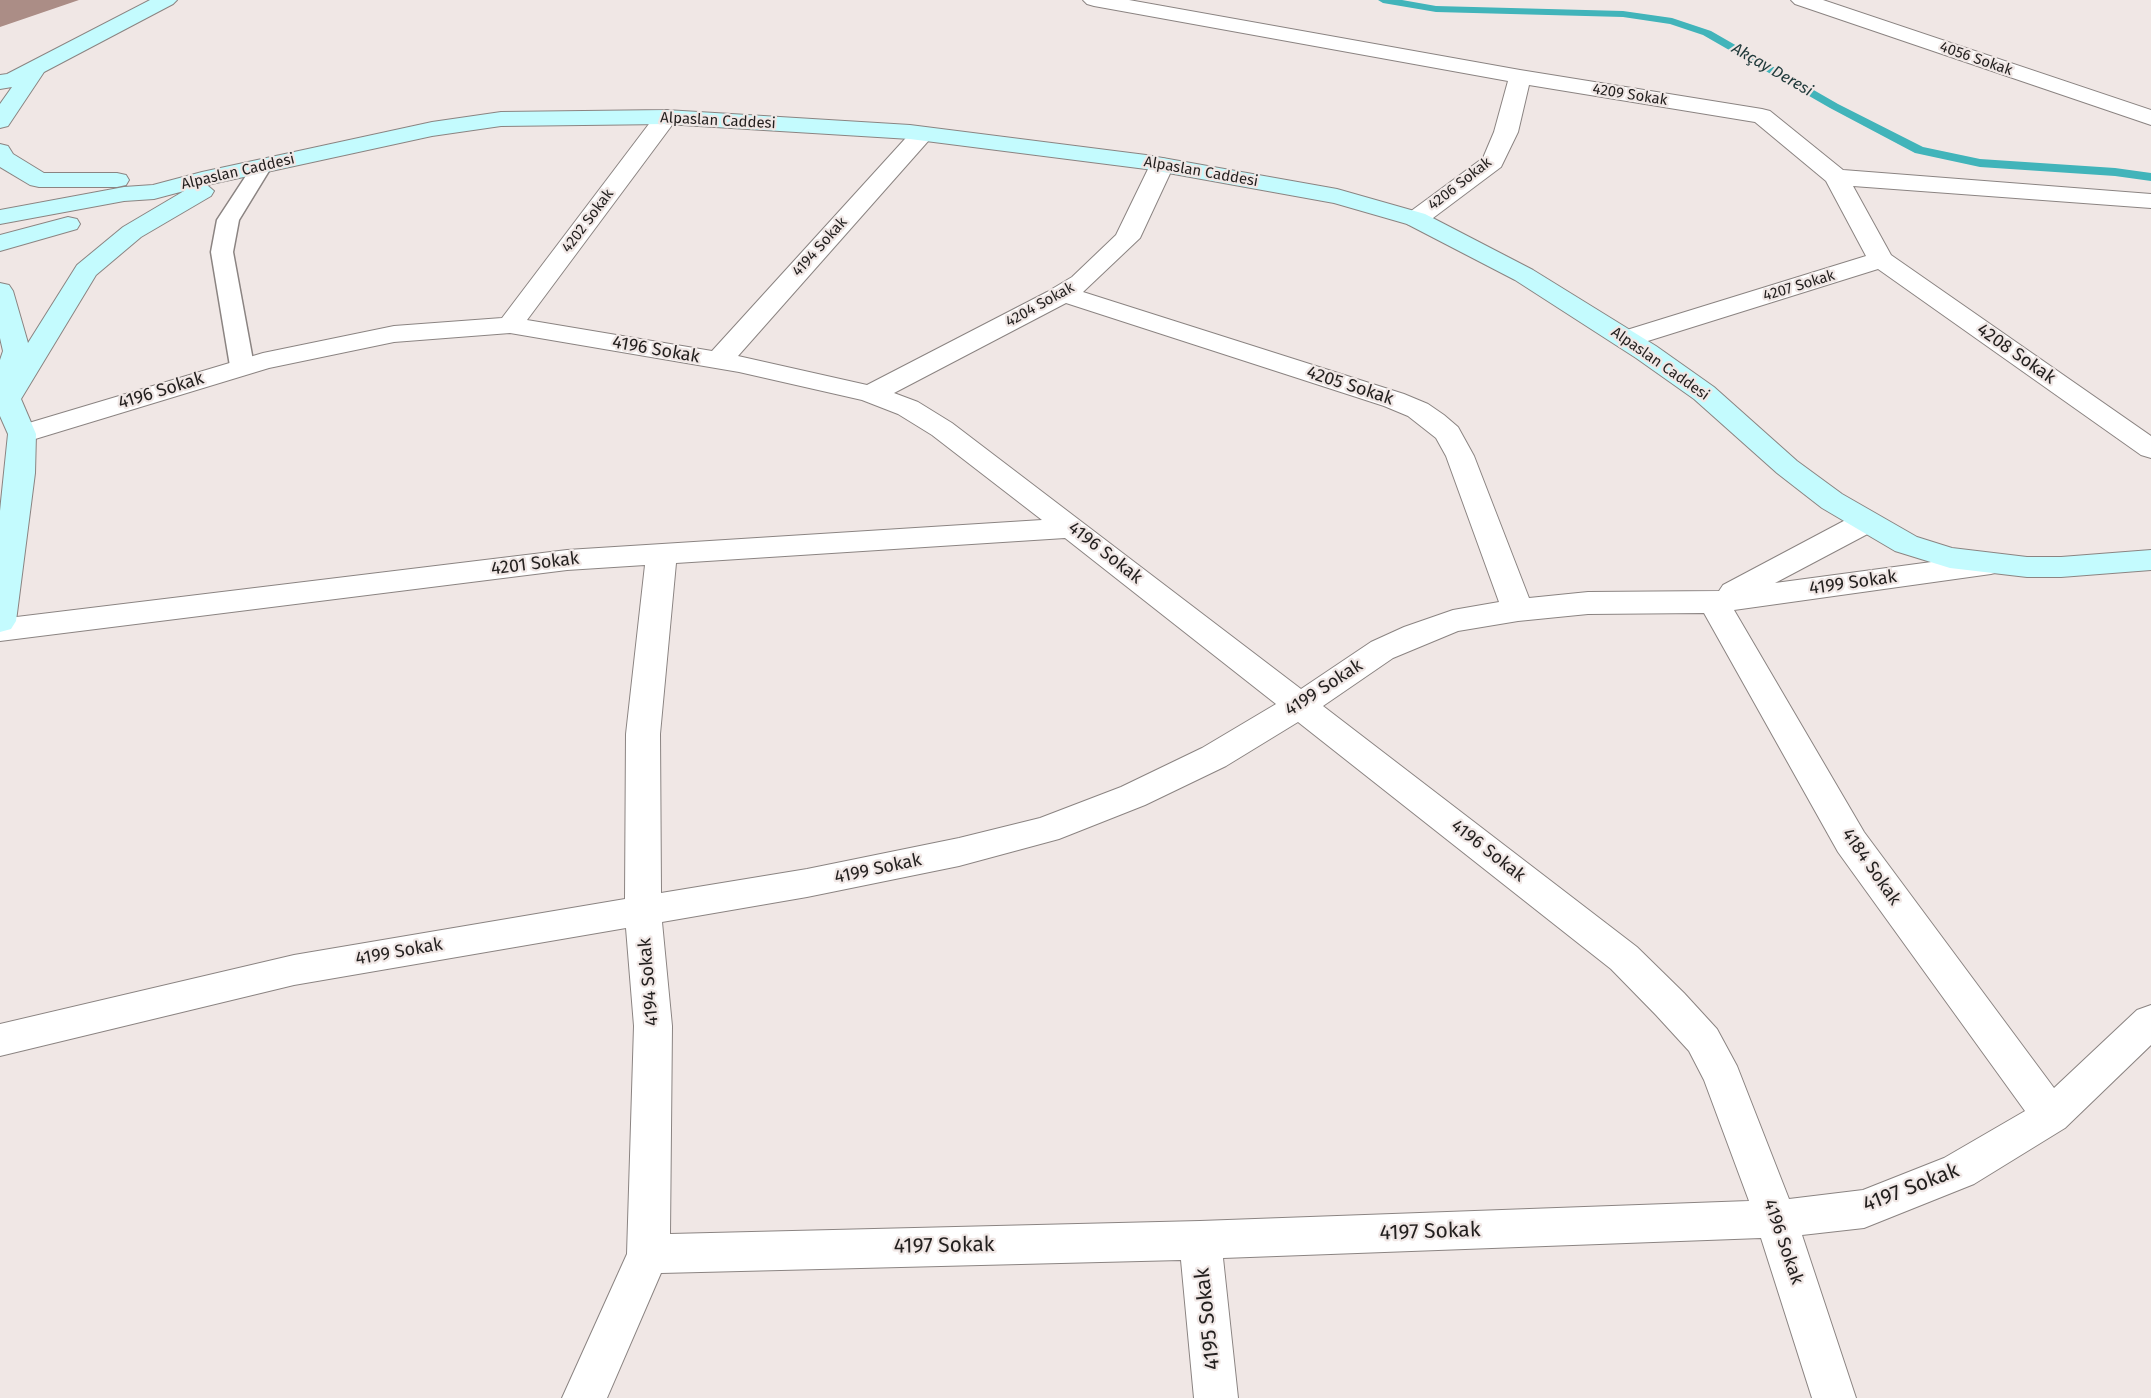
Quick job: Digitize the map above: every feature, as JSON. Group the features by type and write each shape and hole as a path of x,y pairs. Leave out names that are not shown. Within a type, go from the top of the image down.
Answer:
{"street":[{"path":"4,85 166,0"},
{"name":"4209 Sokak","path":"1094,0 1521,77 1762,116 1836,177"},
{"name":"4056 Sokak","path":"1802,0 2151,118"},
{"path":"0,121 37,67"},
{"name":"4206 Sokak","path":"1416,219 1493,162 1506,132 1521,77"},
{"name":"Alpaslan Caddesi","path":"154,192 202,179 432,129 501,119 666,117 922,134 1162,165 1337,196 1416,219 1524,275 1626,339 1704,393 1786,467 1832,501 1906,544 1929,552 1991,564 2061,567 2151,560"},
{"name":"4202 Sokak","path":"510,325 666,117"},
{"name":"4194 Sokak","path":"719,360 922,134"},
{"path":"0,151 2,158 39,180 202,179"},
{"name":"4204 Sokak","path":"871,394 1063,294 1081,282 1127,238 1162,165"},
{"path":"3,392 86,270 132,232 234,172"},
{"path":"1836,177 2151,201"},
{"path":"1836,177 1881,260"},
{"path":"0,217 123,194 154,192"},
{"path":"0,243 129,208 154,192"},
{"name":"4207 Sokak","path":"1626,339 1881,260"},
{"name":"4208 Sokak","path":"1881,260 2151,449"},
{"path":"0,291 17,351 3,392 22,434 10,476 0,621"},
{"name":"4205 Sokak","path":"1063,294 1394,400 1434,421 1448,434 1460,456 1518,610"},
{"name":"4196 Sokak","path":"22,434 242,366 394,334 510,325 719,360 871,394 908,408 942,429 1301,705 1624,958 1670,1004 1703,1041 1723,1078 1776,1219 1834,1398"},
{"name":"4199 Sokak","path":"1714,602 1866,522"},
{"name":"4201 Sokak","path":"0,630 567,560 1072,528"},
{"name":"4194 Sokak","path":"584,1398 648,1254 653,1026 643,911 644,734 662,553"},
{"name":"4199 Sokak","path":"0,1040 294,970 807,883 959,852 1047,830 1133,796 1204,762 1301,705 1382,650 1453,621 1518,610 1588,603 1714,602 1991,564"},
{"name":"4184 Sokak","path":"1714,602 1851,842 2051,1116"},
{"name":"4197 Sokak","path":"648,1254 1200,1240 1776,1219 1864,1209 1959,1171 2051,1116 2151,1021"},
{"name":"4195 Sokak","path":"1200,1240 1216,1398"}],"lane":[{"path":"242,366 222,252 228,220 262,166"}],"waterway":[{"name":"Akçay Deresi","path":"1383,0 1436,9 1623,14 1672,21 1707,33 1834,106 1919,150 1980,163 2115,172 2151,177"}]}
